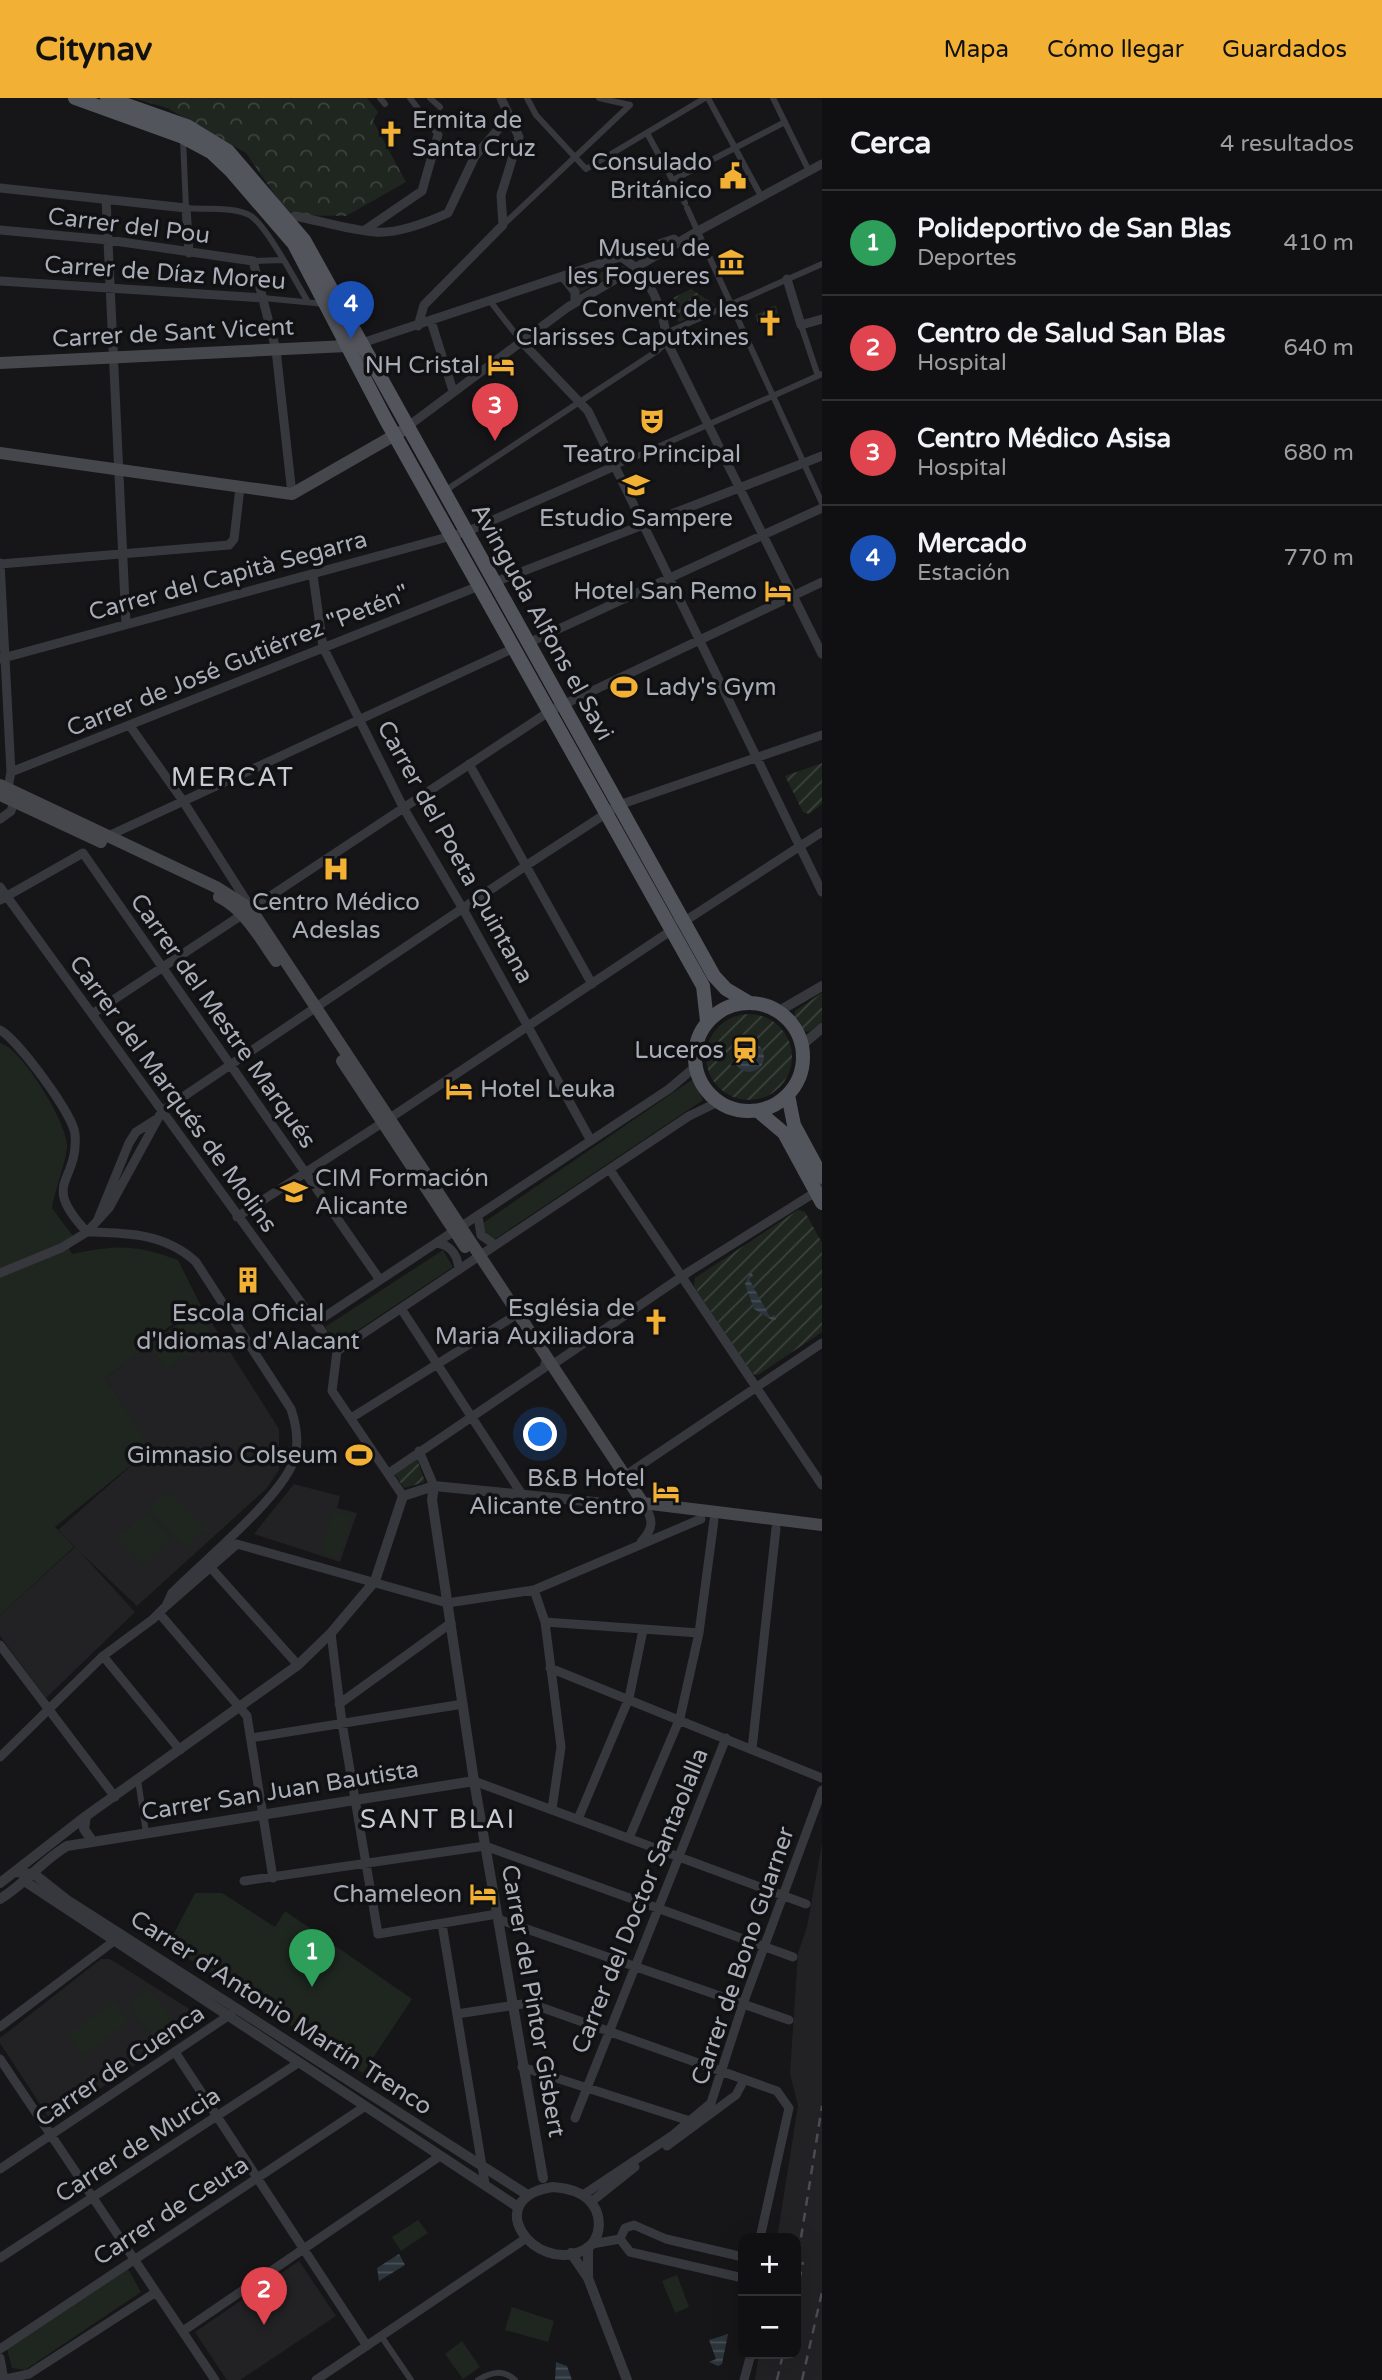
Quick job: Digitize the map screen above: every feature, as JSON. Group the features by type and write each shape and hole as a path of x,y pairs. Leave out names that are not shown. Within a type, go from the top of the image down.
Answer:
{"main road":[{"path":"75,98 183,137 211,152 231,171 294,244 327,304 354,345"},
{"path":"107,98 208,137 228,151 289,220 316,261 354,345"},
{"name":"Carrer de Sant Vicent","path":"0,363 354,345"},
{"name":"Avinguda Alfons el Savi","path":"354,345 436,495 450,535 479,586 521,645 613,809 685,921 714,976 726,989 748,1002"},
{"path":"0,453 292,494 401,432"},
{"name":"Avinguda Alfons el Savi","path":"436,495 466,532 495,582 521,645"},
{"path":"3,789 14,802 247,912"},
{"path":"3,789 235,897 625,1475 642,1507"},
{"name":"Avinguda Alfons el Savi","path":"613,809 662,911 703,986 707,1021"},
{"path":"748,1002 779,1011 794,1026 802,1045 801,1070 788,1096 780,1103 758,1111 740,1111 718,1102 704,1087 695,1067 698,1039 707,1021 719,1010 748,1002"},
{"path":"788,1096 794,1125 822,1177"},
{"path":"758,1111 784,1133 820,1194"},
{"path":"477,1258 511,1318 548,1363 642,1507 707,1519 822,1534"},
{"path":"642,1507 822,1525"}],"street":[{"path":"365,230 422,191 439,135 410,98"},
{"path":"430,98 440,107"},
{"path":"527,98 536,115 586,169 707,98 761,196"},
{"path":"599,98 630,102"},
{"path":"773,98 809,170"},
{"path":"503,99 519,137 501,195 503,225"},
{"path":"418,327 424,305 630,102"},
{"path":"289,220 295,216 387,232 448,213 475,156 509,117"},
{"path":"673,180 785,122"},
{"path":"647,133 686,206 821,503"},
{"path":"183,137 189,253"},
{"path":"401,432 576,302 697,231 822,164"},
{"path":"0,188 237,211 252,217 308,302"},
{"path":"106,199 126,624"},
{"name":"Carrer del Pou","path":"0,230 108,240 253,261"},
{"path":"354,345 492,303 697,231"},
{"path":"621,257 637,268 665,319 667,342 793,595 817,635 822,654"},
{"path":"282,260 253,261 276,350 292,494"},
{"path":"436,495 667,342 673,330 822,264"},
{"path":"563,277 575,292 576,302"},
{"path":"615,466 820,375 787,279"},
{"name":"Carrer de Díaz Moreu","path":"0,281 327,304"},
{"path":"492,303 521,341 581,401 699,639 798,848 822,892"},
{"path":"801,325 822,319"},
{"path":"431,321 453,391"},
{"path":"495,582 822,456"},
{"name":"Carrer del Capità Segarra","path":"2,659 466,532 615,466"},
{"path":"3,789 11,772 2,659 0,563 226,546 234,539 240,488"},
{"path":"3,897 83,853 88,836 110,837 822,508"},
{"name":"Carrer del Poeta Quintana","path":"313,575 323,647 403,807 463,909 590,1139"},
{"path":"92,1014 556,708 822,582"},
{"name":"Carrer de José Gutiérrez \"Petén\"","path":"11,772 479,586"},
{"path":"130,726 243,891 247,912"},
{"path":"0,1273 61,1248 87,1232 109,1208 162,1111 527,865 613,809 822,735"},
{"path":"469,764 592,984"},
{"path":"0,819 11,811 14,802"},
{"path":"662,911 685,921 822,832"},
{"name":"Carrer del Mestre Marqués","path":"83,853 380,1280"},
{"name":"Carrer del Marqués de Molins","path":"0,887 3,897 92,1014 323,1333"},
{"path":"237,1217 672,930"},
{"path":"779,1011 822,986"},
{"path":"802,1045 822,1028"},
{"path":"0,1030 16,1042 71,1121 74,1142 63,1198 68,1212 87,1232 148,1236 169,1242 186,1252 274,1380 294,1419 297,1445 287,1476 232,1535 172,1593 162,1610"},
{"path":"315,1323 669,1089 695,1067"},
{"path":"337,1351 689,1116 718,1102"},
{"path":"97,1221 129,1143 136,1132 155,1120"},
{"path":"610,1170 822,1485"},
{"path":"389,1473 548,1363 820,1194"},
{"path":"478,1216 480,1233 495,1245"},
{"path":"437,1243 450,1248 457,1257 459,1270"},
{"path":"402,1310 474,1415 521,1493"},
{"path":"351,1418 511,1318"},
{"path":"0,1882 86,1816 240,1709 298,1665 331,1633 375,1581 402,1496 332,1391 337,1351 330,1342"},
{"path":"625,1475 822,1343"},
{"path":"419,1451 434,1486"},
{"path":"402,1496 434,1486 642,1507 652,1525 638,1546"},
{"name":"Carrer del Pintor Gisbert","path":"434,1486 432,1500 450,1623 522,2067 543,2178 553,2187"},
{"path":"0,1757 103,1656 162,1610 237,1544 447,1603 534,1590 707,1519 699,1633 680,1718 629,1838"},
{"path":"751,1749 776,1528"},
{"path":"211,1568 298,1665"},
{"path":"534,1590 545,1622 561,1747 552,1809"},
{"path":"162,1610 247,1716 273,1878"},
{"path":"545,1622 699,1633"},
{"path":"340,1704 450,1623"},
{"path":"578,1819 629,1698 643,1630"},
{"path":"331,1633 342,1723 378,1934 497,1917 789,2020"},
{"path":"0,1646 115,1797"},
{"path":"103,1656 180,1750"},
{"path":"550,1668 680,1718 822,1778"},
{"path":"251,1738 463,1704"},
{"name":"Carrer del Doctor Santaolalla","path":"575,2118 726,1738"},
{"path":"138,1780 146,1833"},
{"path":"474,1781 806,1904"},
{"name":"Carrer San Juan Bautista","path":"29,1876 67,1846 474,1781"},
{"name":"Carrer de Bono Guarner","path":"587,2199 711,2103 743,2004 822,1790"},
{"path":"86,1816 84,1829 93,1842"},
{"path":"0,1899 29,1876 44,1857 48,1844"},
{"path":"244,1881 485,1846 793,1957"},
{"name":"Carrer d'Antonio Martín Trenco","path":"14,1872 29,1876 526,2194"},
{"name":"Carrer d'Antonio Martín Trenco","path":"29,1876 114,1941 226,2017 518,2207"},
{"path":"442,1924 485,2184"},
{"path":"0,2027 114,1941"},
{"path":"457,2014 528,2003 610,2029 777,2091 789,2108 761,2233"},
{"name":"Carrer de Cuenca","path":"0,2169 237,2009"},
{"path":"175,2052 367,2346"},
{"path":"0,2059 215,2380"},
{"name":"Carrer de Murcia","path":"0,2258 298,2063"},
{"path":"522,2067 690,2121"},
{"name":"Carrer de Bono Guarner","path":"587,2199 722,2106 736,2095 744,2080"},
{"name":"Carrer de Ceuta","path":"0,2349 134,2257 364,2107"},
{"path":"183,2331 440,2156"},
{"path":"587,2278 590,2246 599,2223 587,2199 553,2187 526,2194 518,2207 518,2224 524,2239 543,2250 571,2253 590,2246 620,2239"},
{"path":"620,2239 625,2228 634,2225 666,2239 738,2257"},
{"path":"316,2380 524,2239"},
{"path":"620,2239 631,2252 738,2275"},
{"path":"571,2253 587,2278 627,2380"},
{"path":"0,2358 3,2380 29,2374 156,2292"},
{"path":"381,2336 411,2380"},
{"path":"744,2380 750,2359"},
{"path":"478,2380 489,2373 500,2372 515,2380"}],"shaded area":[{"path":"749,1042 759,1047 764,1057 759,1067 749,1072 739,1067 734,1057 739,1047"},
{"path":"751,1271 753,1276 749,1279 770,1317 774,1315 776,1320 772,1320 754,1309 745,1284"},
{"path":"201,1306 279,1429 279,1470 266,1489 137,1606 80,1552 135,1612 46,1698 0,1636 0,1615 75,1547 58,1530 150,1449 105,1378"},
{"path":"294,1484 340,1496 337,1508 357,1513 340,1562 254,1534"},
{"path":"822,1843 822,2380 755,2380 758,2359 801,2359 801,2233 778,2233 798,2106 790,2074 798,1953 807,1927"},
{"path":"101,1959 110,1959 199,2015 199,2023 51,2121 0,2043 0,2038"},
{"path":"399,2254 405,2265 379,2281 377,2268"},
{"path":"299,2261 336,2316 240,2380 227,2380 195,2332"},
{"path":"728,2334 722,2364 718,2366 709,2362 716,2359 709,2340"},
{"path":"556,2362 567,2366 572,2380 555,2380"}],"green space":[{"path":"133,98 367,98 378,112 373,121 406,182 346,216 289,215 246,153 167,108"},
{"path":"622,266 627,268 579,293 573,281"},
{"path":"691,289 715,305 680,322 674,319 665,302"},
{"path":"776,305 778,313 758,323 755,315"},
{"path":"822,763 822,804 809,814 803,812 785,776"},
{"path":"822,993 822,1022 808,1032 805,1031 796,1022 795,1011"},
{"path":"749,1014 766,1017 780,1026 789,1040 792,1057 789,1074 780,1088 766,1097 749,1100 732,1097 718,1088 709,1074 706,1057 709,1040 718,1026 732,1017"},
{"path":"0,1043 9,1048 31,1071 65,1134 67,1150 52,1208 76,1240 67,1245 72,1254 125,1248 149,1251 178,1260 201,1306 141,1345 143,1350 105,1378 151,1449 55,1527 74,1547 0,1615"},
{"path":"693,1079 703,1100 492,1241 480,1225"},
{"path":"798,1210 805,1212 822,1243 822,1332 758,1375 752,1374 694,1286 695,1278"},
{"path":"443,1250 453,1267 337,1344 325,1327"},
{"path":"199,1313 215,1339 166,1370 149,1343"},
{"path":"416,1456 425,1482 404,1488 394,1473"},
{"path":"168,1490 206,1529 186,1548 148,1508"},
{"path":"147,1511 172,1539 143,1566 117,1539"},
{"path":"333,1511 352,1516 339,1558 321,1553"},
{"path":"195,1893 222,1893 275,1927 285,1911 412,1999 363,2073 168,1945"},
{"path":"149,1989 181,2030 160,2046 129,2005"},
{"path":"114,2001 129,2021 84,2056 68,2035"},
{"path":"418,2220 428,2233 401,2251 392,2237"},
{"path":"128,2269 141,2292 25,2370 12,2368 7,2349"},
{"path":"677,2275 689,2307 675,2313 662,2281"},
{"path":"512,2307 554,2321 548,2342 505,2330"},
{"path":"462,2341 480,2367 463,2379 445,2354"}],"railway":[{"path":"801,2238 822,2106"},
{"path":"801,2272 803,2262"},
{"path":"802,2380 822,2292"},
{"path":"777,2380 782,2359"}],"place":[{"name":"Ermita de Santa Cruz","path":"391,134"},
{"name":"Consulado Británico","path":"733,176"},
{"name":"Museu de les Fogueres","path":"731,262"},
{"name":"Convent de les Clarisses Caputxines","path":"770,323"},
{"name":"Mercado","path":"351,339"},
{"name":"NH Cristal","path":"501,365"},
{"name":"Teatro Principal","path":"652,421"},
{"name":"Centro Médico Asisa","path":"495,441"},
{"name":"Estudio Sampere","path":"636,485"},
{"name":"Hotel San Remo","path":"778,591"},
{"name":"Lady's Gym","path":"624,687"},
{"name":"Centro Médico Adeslas","path":"336,869"},
{"name":"Luceros","path":"745,1050"},
{"name":"Hotel Leuka","path":"459,1089"},
{"name":"CIM Formación Alicante","path":"294,1192"},
{"name":"Escola Oficial d'Idiomas d'Alacant","path":"248,1280"},
{"name":"Església de Maria Auxiliadora","path":"656,1322"},
{"name":"Gimnasio Colseum","path":"359,1455"},
{"name":"B&B Hotel Alicante Centro","path":"666,1492"},
{"name":"Chameleon","path":"483,1894"},
{"name":"Polideportivo de San Blas","path":"312,1987"},
{"name":"Centro de Salud San Blas","path":"264,2325"}],"district":[{"name":"MERCAT","path":"233,777"},
{"name":"SANT BLAI","path":"438,1819"}]}
